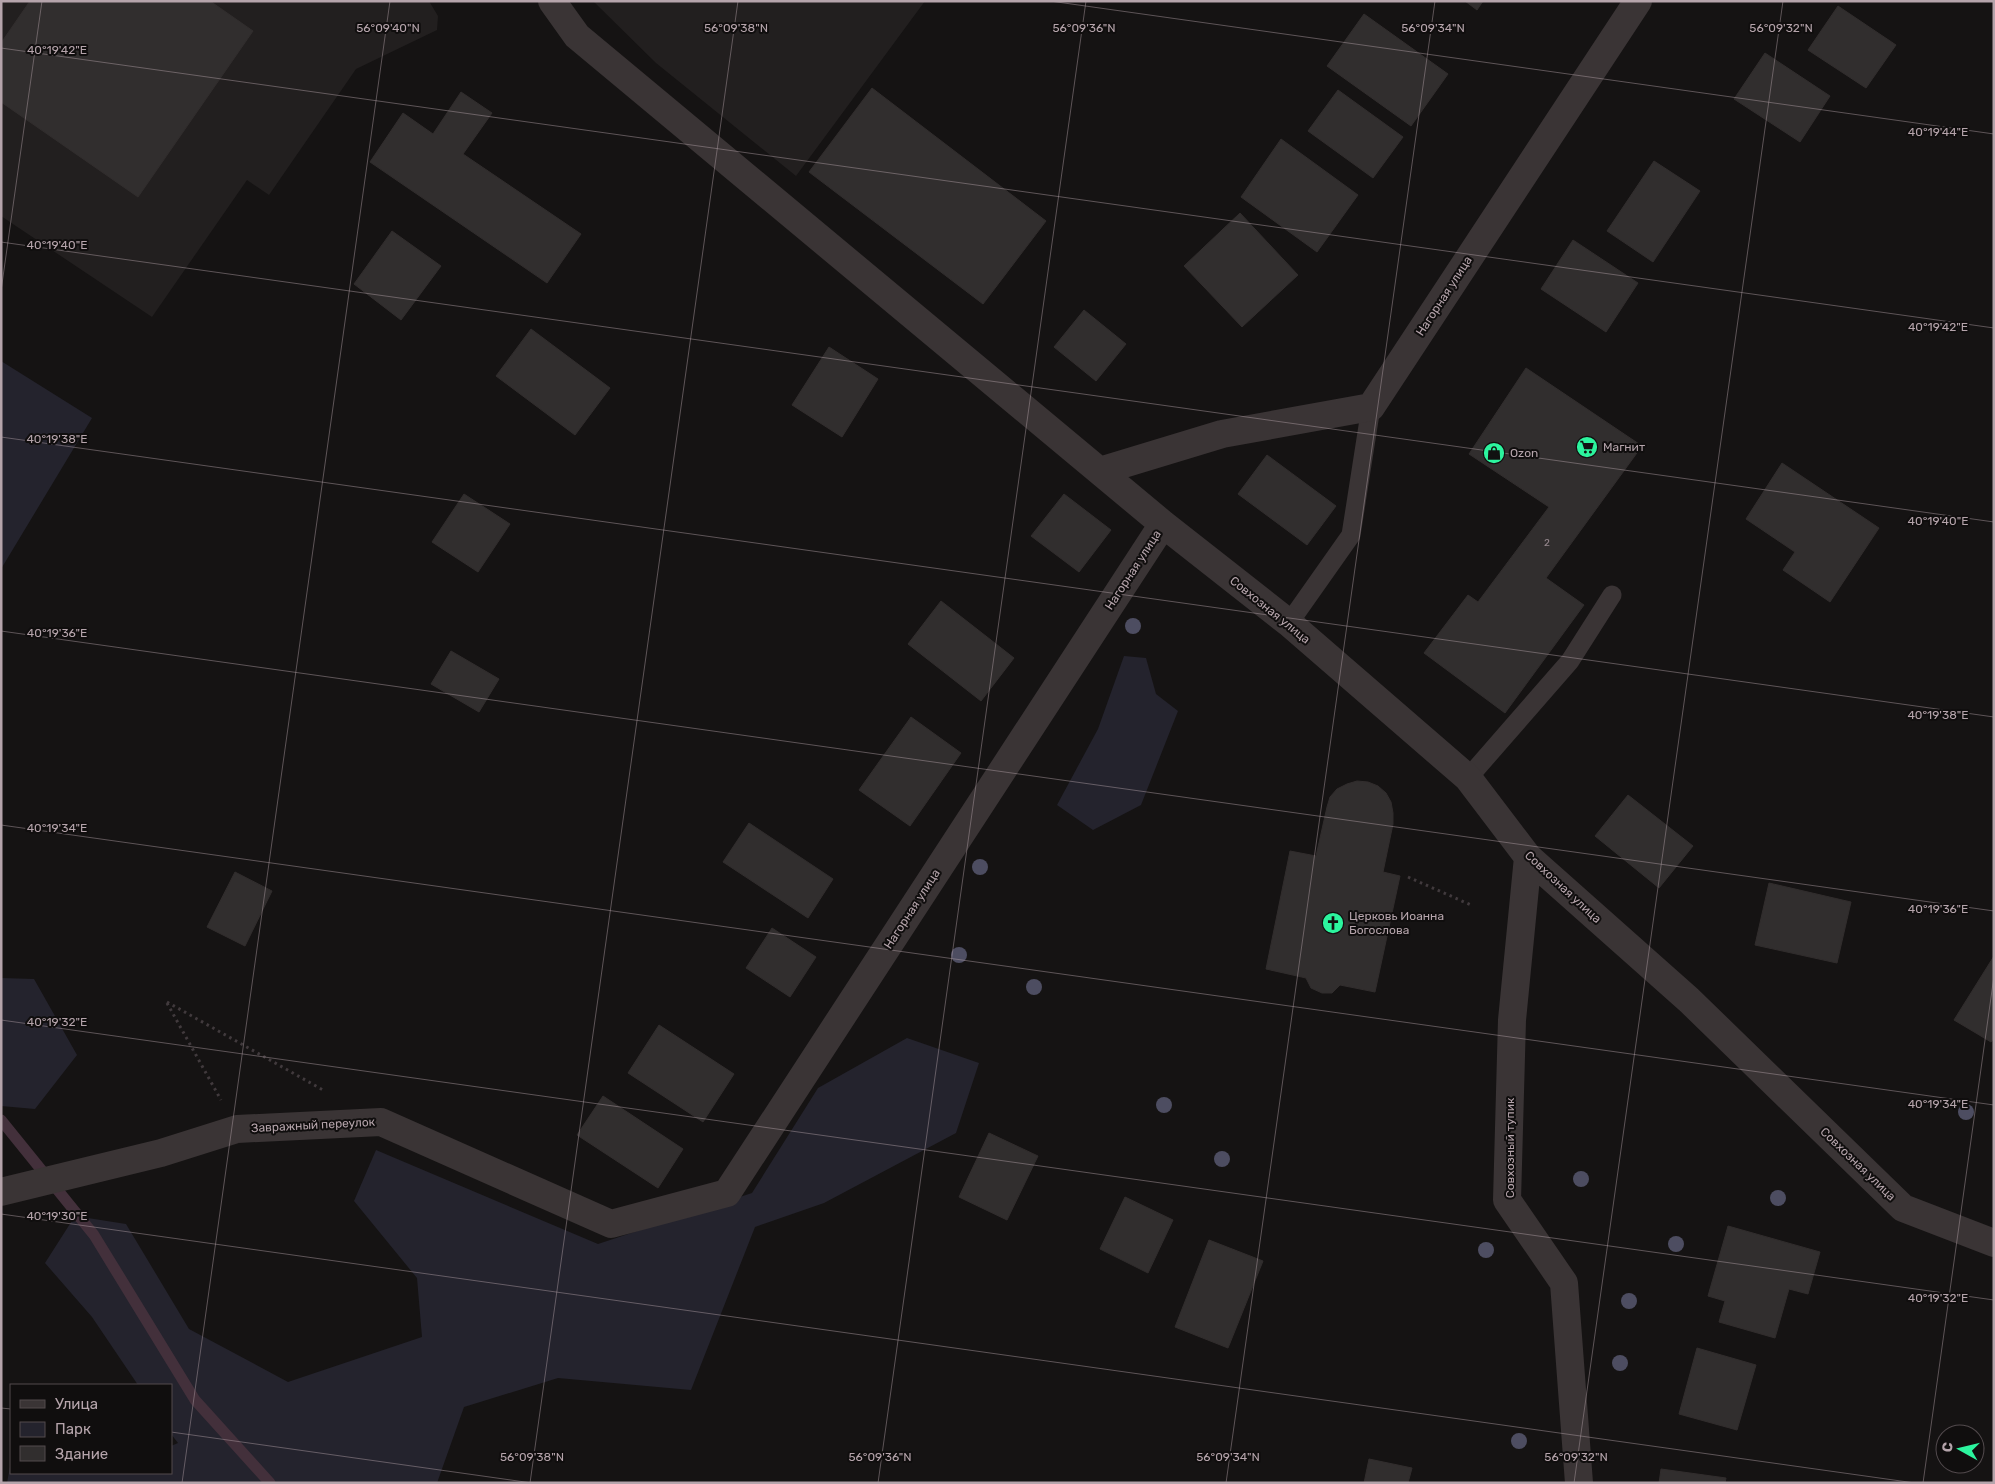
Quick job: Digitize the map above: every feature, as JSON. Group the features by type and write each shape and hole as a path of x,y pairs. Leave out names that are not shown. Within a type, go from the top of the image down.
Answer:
{"street":[{"name":"Совхозная улица","path":"552,1 577,36 1163,524 1289,623 1468,778 1528,857 1689,1000 1903,1208 1994,1243"},
{"name":"Нагорная улица","path":"1371,407 1638,1"},
{"path":"1100,471 1222,434 1371,407"},
{"name":"Нагорная улица","path":"611,1224 727,1193 1163,524"},
{"name":"Совхозный тупик","path":"1528,857 1512,1020 1507,1200 1564,1283 1579,1483"},
{"name":"Завражный переулок","path":"1,1192 161,1153 237,1129 381,1122 611,1224"}],"lane":[{"path":"1289,623 1351,534 1371,407"},
{"path":"1468,778 1570,661 1612,595"}],"path":[{"path":"1408,876 1471,905"},
{"path":"237,1129 167,1002 329,1093"}],"shaded area":[{"path":"1,1 429,1 438,16 437,30 356,69 269,195 247,180 152,317 1,216"},
{"path":"593,1 925,1 796,176 656,63"}],"green space":[{"path":"1,361 92,418 1,569"},
{"path":"1124,656 1146,658 1156,694 1178,711 1141,805 1093,830 1057,805 1098,729"},
{"path":"1,978 34,979 77,1055 35,1109 1,1106"},
{"path":"907,1038 979,1063 956,1133 824,1203 755,1227 691,1390 558,1378 464,1407 437,1483 7,1483 10,1466 10,1474 172,1474 172,1446 178,1443 172,1435 172,1384 137,1384 92,1317 45,1263 75,1216 126,1224 189,1329 288,1382 422,1337 417,1278 354,1201 376,1150 598,1244 752,1193 818,1088"}],"building":[{"path":"30,1 210,1 253,31 138,197 1,102 1,43"},
{"path":"1465,1 1483,1 1477,10"},
{"path":"1838,6 1896,45 1866,88 1808,50"},
{"path":"1364,14 1448,74 1411,126 1327,66"},
{"path":"1765,53 1830,96 1800,142 1734,99"},
{"path":"872,88 1046,221 983,304 809,172"},
{"path":"1338,90 1403,137 1373,178 1308,131"},
{"path":"461,92 492,113 463,154 581,234 547,283 370,162 403,113 433,134"},
{"path":"1281,139 1358,195 1317,252 1241,197"},
{"path":"1654,161 1700,191 1653,262 1607,231"},
{"path":"1240,213 1298,275 1242,327 1184,266"},
{"path":"392,231 441,266 401,320 354,284"},
{"path":"1573,240 1638,283 1606,332 1541,289"},
{"path":"1084,310 1126,344 1096,381 1054,347"},
{"path":"531,329 610,388 575,435 496,376"},
{"path":"829,347 878,379 842,437 792,405"},
{"path":"1526,368 1642,446 1546,578 1584,605 1505,713 1424,653 1468,595 1478,602 1549,507 1469,454"},
{"path":"1267,455 1336,506 1307,545 1238,494"},
{"path":"1782,463 1879,528 1830,602 1783,570 1795,552 1746,519"},
{"path":"464,494 510,524 478,572 432,542"},
{"path":"1064,494 1111,530 1079,572 1031,536"},
{"path":"941,601 1014,658 981,701 908,644"},
{"path":"451,651 499,679 479,712 431,684"},
{"path":"911,717 961,753 910,826 859,790"},
{"name":"Церковь Иоанна Богослова","path":"1357,781 1368,782 1378,786 1386,793 1391,802 1393,824 1383,872 1400,876 1375,992 1340,985 1332,993 1322,993 1311,988 1306,978 1266,969 1290,851 1316,856 1330,797 1337,789"},
{"path":"1628,795 1693,846 1659,888 1595,836"},
{"path":"749,823 833,879 808,918 723,862"},
{"path":"235,872 272,891 245,946 207,927"},
{"path":"1769,883 1851,902 1837,963 1755,945"},
{"path":"772,928 816,957 790,997 746,968"},
{"path":"1994,956 1994,1038 1991,1042 1954,1020"},
{"path":"659,1025 734,1074 703,1122 628,1073"},
{"path":"603,1096 683,1149 658,1188 577,1135"},
{"path":"989,1133 1038,1156 1007,1220 959,1197"},
{"path":"1125,1197 1173,1220 1148,1273 1100,1249"},
{"path":"1728,1226 1820,1252 1808,1294 1789,1289 1775,1338 1719,1322 1725,1301 1708,1296"},
{"path":"1209,1240 1263,1261 1228,1348 1175,1327"},
{"path":"1697,1348 1756,1365 1737,1430 1679,1414"},
{"path":"1369,1459 1412,1468 1408,1483 1364,1483"},
{"path":"1661,1469 1726,1478 1725,1483 1659,1483"}],"waterway":[{"path":"1,1120 94,1235 195,1400 270,1483"}],"place":[{"name":"Магнит","path":"1587,447"},
{"name":"Ozon","path":"1494,453"},
{"name":"Церковь Иоанна Богослова","path":"1333,923"}]}
